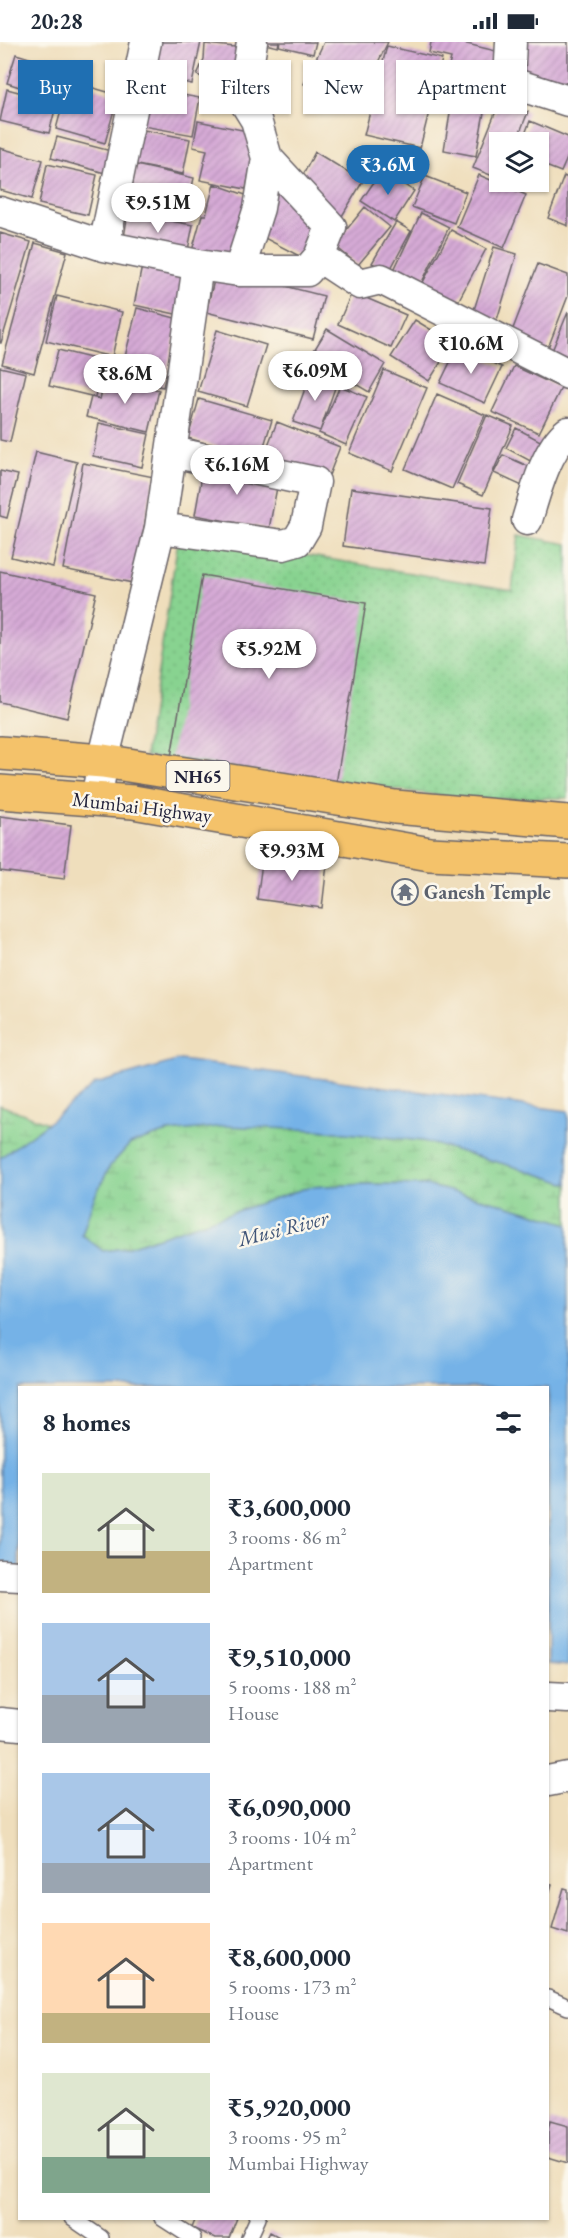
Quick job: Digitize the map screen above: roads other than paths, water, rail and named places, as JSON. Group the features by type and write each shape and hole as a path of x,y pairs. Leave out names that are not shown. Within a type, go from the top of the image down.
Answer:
{"highway":[{"name":"Mumbai Highway","path":"0,753 103,761 395,807 568,822"},
{"name":"Mumbai Highway","path":"0,792 134,802 430,854 568,861"}],"street":[{"path":"104,246 146,42"},
{"path":"239,271 259,208 267,158 256,120 243,99 252,42"},
{"path":"511,42 509,82 568,101"},
{"path":"0,212 104,246 198,265 239,271 308,272 318,257 331,227 267,158"},
{"path":"318,257 360,284 381,279 568,374"},
{"path":"96,800 103,761 160,528 198,265"},
{"path":"527,520 541,478 560,438 568,432"},
{"path":"160,528 283,545 297,541 306,526 315,482 172,452"},
{"path":"0,1575 18,1576"},
{"path":"549,1697 568,1698"},
{"path":"0,1723 18,1725"},
{"path":"549,1781 568,1777"}],"lane":[{"path":"549,1998 568,2007"},
{"path":"75,2220 101,2238"},
{"path":"165,2220 193,2238"},
{"path":"249,2238 257,2220"}],"water":[{"name":"Musi River","path":"180,1060 568,1111 568,1184 423,1141 318,1130 225,1126 168,1132 130,1144 110,1166 93,1200 82,1235 103,1251 126,1248 309,1187 368,1184 425,1185 499,1203 568,1224 568,1666 549,1664 549,1386 18,1386 18,1582 0,1577 0,1158 48,1123 95,1084"}],"place":[{"name":"Ganesh Temple","path":"405,892"}]}
